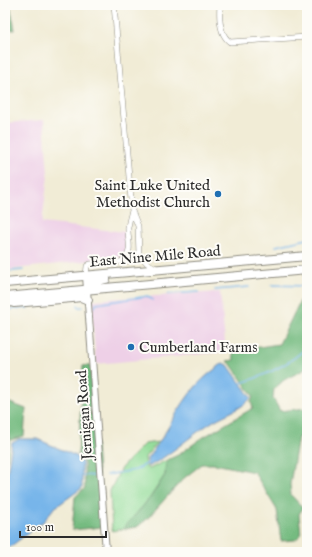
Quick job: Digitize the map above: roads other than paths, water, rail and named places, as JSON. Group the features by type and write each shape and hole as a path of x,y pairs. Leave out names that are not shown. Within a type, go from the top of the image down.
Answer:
{"main road":[{"name":"East Nine Mile Road","path":"5,283 307,256"},
{"path":"87,290 91,283 102,279 203,270 217,264"},
{"name":"East Nine Mile Road","path":"5,297 307,270"},
{"path":"5,300 14,303 72,298 88,300"}],"street":[{"path":"114,5 132,211 138,226 139,254 147,264 159,270"},
{"path":"220,5 222,32 226,39 230,42 307,37"},
{"path":"123,260 129,252 128,228 132,211"},
{"path":"86,276 87,266 90,264 134,260 139,254"},
{"name":"Jernigan Road","path":"86,276 106,552"}],"water":[{"path":"223,363 228,365 251,398 242,406 209,424 148,467 147,459 160,441 177,412 197,385"},
{"path":"19,439 37,439 76,456 82,463 82,488 53,509 44,521 6,550 5,487 12,443"}],"waterway":[{"path":"276,246 307,239"},
{"path":"11,271 23,270"},
{"path":"271,285 307,286"},
{"path":"215,290 249,287"},
{"path":"168,294 199,292"},
{"path":"95,307 96,304 148,296"},
{"path":"148,297 153,300"},
{"path":"78,305 79,307 82,307"},
{"path":"5,310 28,308"},
{"path":"241,383 276,369 293,359 307,347"},
{"path":"106,475 136,470 148,463"},
{"path":"83,475 96,476"}],"place":[{"name":"Saint Luke United Methodist Church","path":"218,194"},
{"name":"Cumberland Farms","path":"131,347"}]}
